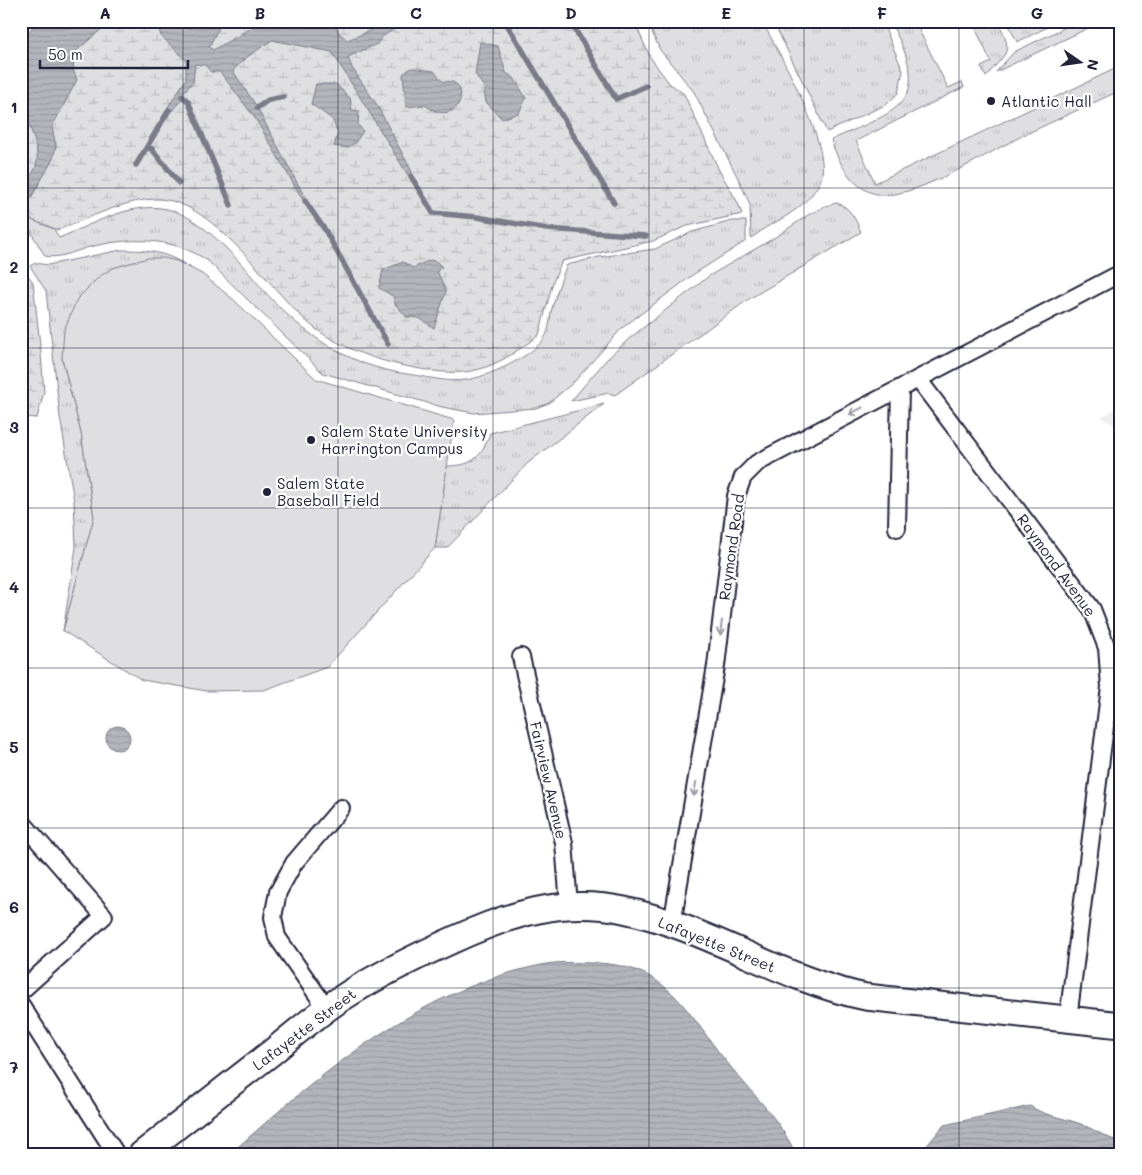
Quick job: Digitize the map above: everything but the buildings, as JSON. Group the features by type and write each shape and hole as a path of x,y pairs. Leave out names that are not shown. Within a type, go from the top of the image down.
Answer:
{"main road":[{"name":"Lafayette Street","path":"142,1154 327,1008 379,976 500,919 540,908 569,904 626,910 672,924 836,991 866,997 1121,1025"}],"street":[{"name":"Raymond Road","path":"672,924 716,666 736,496 743,476 757,463 1121,273"},
{"name":"Raymond Avenue","path":"918,379 1092,609 1106,648 1110,687 1068,1019"},
{"path":"897,528 900,389"},
{"name":"Fairview Avenue","path":"521,657 564,843 569,904"},
{"path":"327,1008 277,937 272,917 278,892 294,863 340,808"},
{"path":"21,821 104,916 21,991"},
{"path":"21,1005 116,1154"}],"shaded area":[{"path":"39,21 111,21 75,52 73,69 77,80 52,127 56,146 53,159 31,198 21,197 21,184 33,173 36,167 37,155 29,124 26,117 21,113 20,63 21,51 25,40 30,29"},
{"path":"156,21 222,21 209,47 213,50 264,21 309,26 310,21 333,21 339,33 347,40 384,25 406,21 382,37 377,44 348,57 352,68 377,105 412,172 411,180 332,52 272,40 243,60 233,71 255,104 308,203 303,200 255,118 220,72 211,72 205,65 195,64 193,82 182,94 182,99 172,111 166,110 186,79 186,60 161,36"},
{"path":"480,42 498,46 506,73 514,78 526,98 519,113 502,119 486,102 483,86 475,74"},
{"path":"411,68 434,71 443,82 453,82 461,94 460,101 455,108 448,112 438,112 425,105 406,107 403,74"},
{"path":"316,84 336,84 350,98 352,110 359,111 358,125 363,131 355,143 347,148 334,146 338,133 332,119 311,104"},
{"path":"430,260 437,262 442,267 437,271 446,291 434,328 419,318 407,317 395,304 393,296 379,288 383,270 403,262 413,268"},
{"path":"1121,406 1121,429 1101,417"},
{"path":"118,726 123,727 129,733 129,743 123,749 118,750 113,749 107,743 106,738 107,733 113,727"},
{"path":"595,963 621,966 642,973 660,983 675,996 780,1126 794,1150 794,1154 230,1154 336,1065 374,1038 413,1014 453,994 496,977 547,964"},
{"path":"1030,1106 1047,1114 1083,1125 1121,1142 1121,1154 915,1154 924,1149 944,1125"}],"green space":[{"path":"21,21 634,21 650,57 669,83 684,94 719,170 738,203 742,214 687,226 653,241 562,261 553,282 539,335 492,365 464,372 449,372 431,371 386,361 338,343 316,329 299,314 223,232 202,216 181,204 159,199 134,202 121,205 58,230 32,220 21,205"},
{"path":"647,21 762,21 792,78 813,127 820,149 822,169 819,184 810,197 798,208 751,238 750,205 740,182 694,92 660,50"},
{"path":"773,21 882,21 903,71 898,93 887,104 827,132"},
{"path":"972,21 998,21 1006,40 1006,52 986,77 981,67 991,62"},
{"path":"1007,21 1060,21 1017,42"},
{"path":"1078,21 1103,21 996,72 1014,52"},
{"path":"916,24 948,88 962,82 964,87 856,141 875,183 1121,66 1121,90 1024,135 935,181 898,193 883,195 873,193 864,189 849,176 838,158 831,140 874,121 890,112 902,102 909,89 910,73 905,53 893,27"},
{"path":"836,203 849,210 861,232 749,299 615,395 609,393 571,401 606,360 630,338 709,276 774,238 808,215 825,206"},
{"path":"21,206 32,220 54,229 59,238 115,214 130,210 160,208 174,211 196,223 218,240 238,260 269,297 303,328 322,342 362,363 384,370 455,381 474,378 500,369 526,355 540,343 547,332 551,312 567,265 599,257 655,249 692,232 732,221 746,221 746,241 694,274 622,328 574,382 549,403 536,408 474,413 442,407 323,373 208,261 179,247 149,241 118,242 102,244 61,256 45,256 32,234"},
{"path":"121,250 166,255 191,268 171,261 152,259 113,268 62,358 81,433 94,517 63,631 76,547 74,501 60,417 46,291 30,266 35,263 48,265"},
{"name":"Salem State Baseball Field","path":"148,258 164,258 177,261 202,274 234,300 316,379 454,420 435,548 327,667 264,690 207,691 142,680 63,631 94,517 81,433 62,358 64,330 77,299 100,276 113,268"},
{"path":"21,266 33,282 41,354 44,392 37,418 21,417"},
{"path":"604,404 528,463 447,548 435,548 447,466 456,466 470,462 480,454 490,433"}],"waterway":[{"path":"505,21 614,203"},
{"path":"570,21 616,99 646,86"},
{"path":"182,96 188,101 231,205"},
{"path":"257,108 268,100 284,97"},
{"path":"136,165 169,110"},
{"path":"147,148 152,149 179,183"},
{"path":"411,176 433,213 477,217 547,229 646,236"},
{"path":"305,201 325,230 388,344"}],"place":[{"name":"Atlantic Hall","path":"991,101"},
{"name":"Salem State University Harrington Campus","path":"311,440"},
{"name":"Salem State Baseball Field","path":"267,492"}]}
